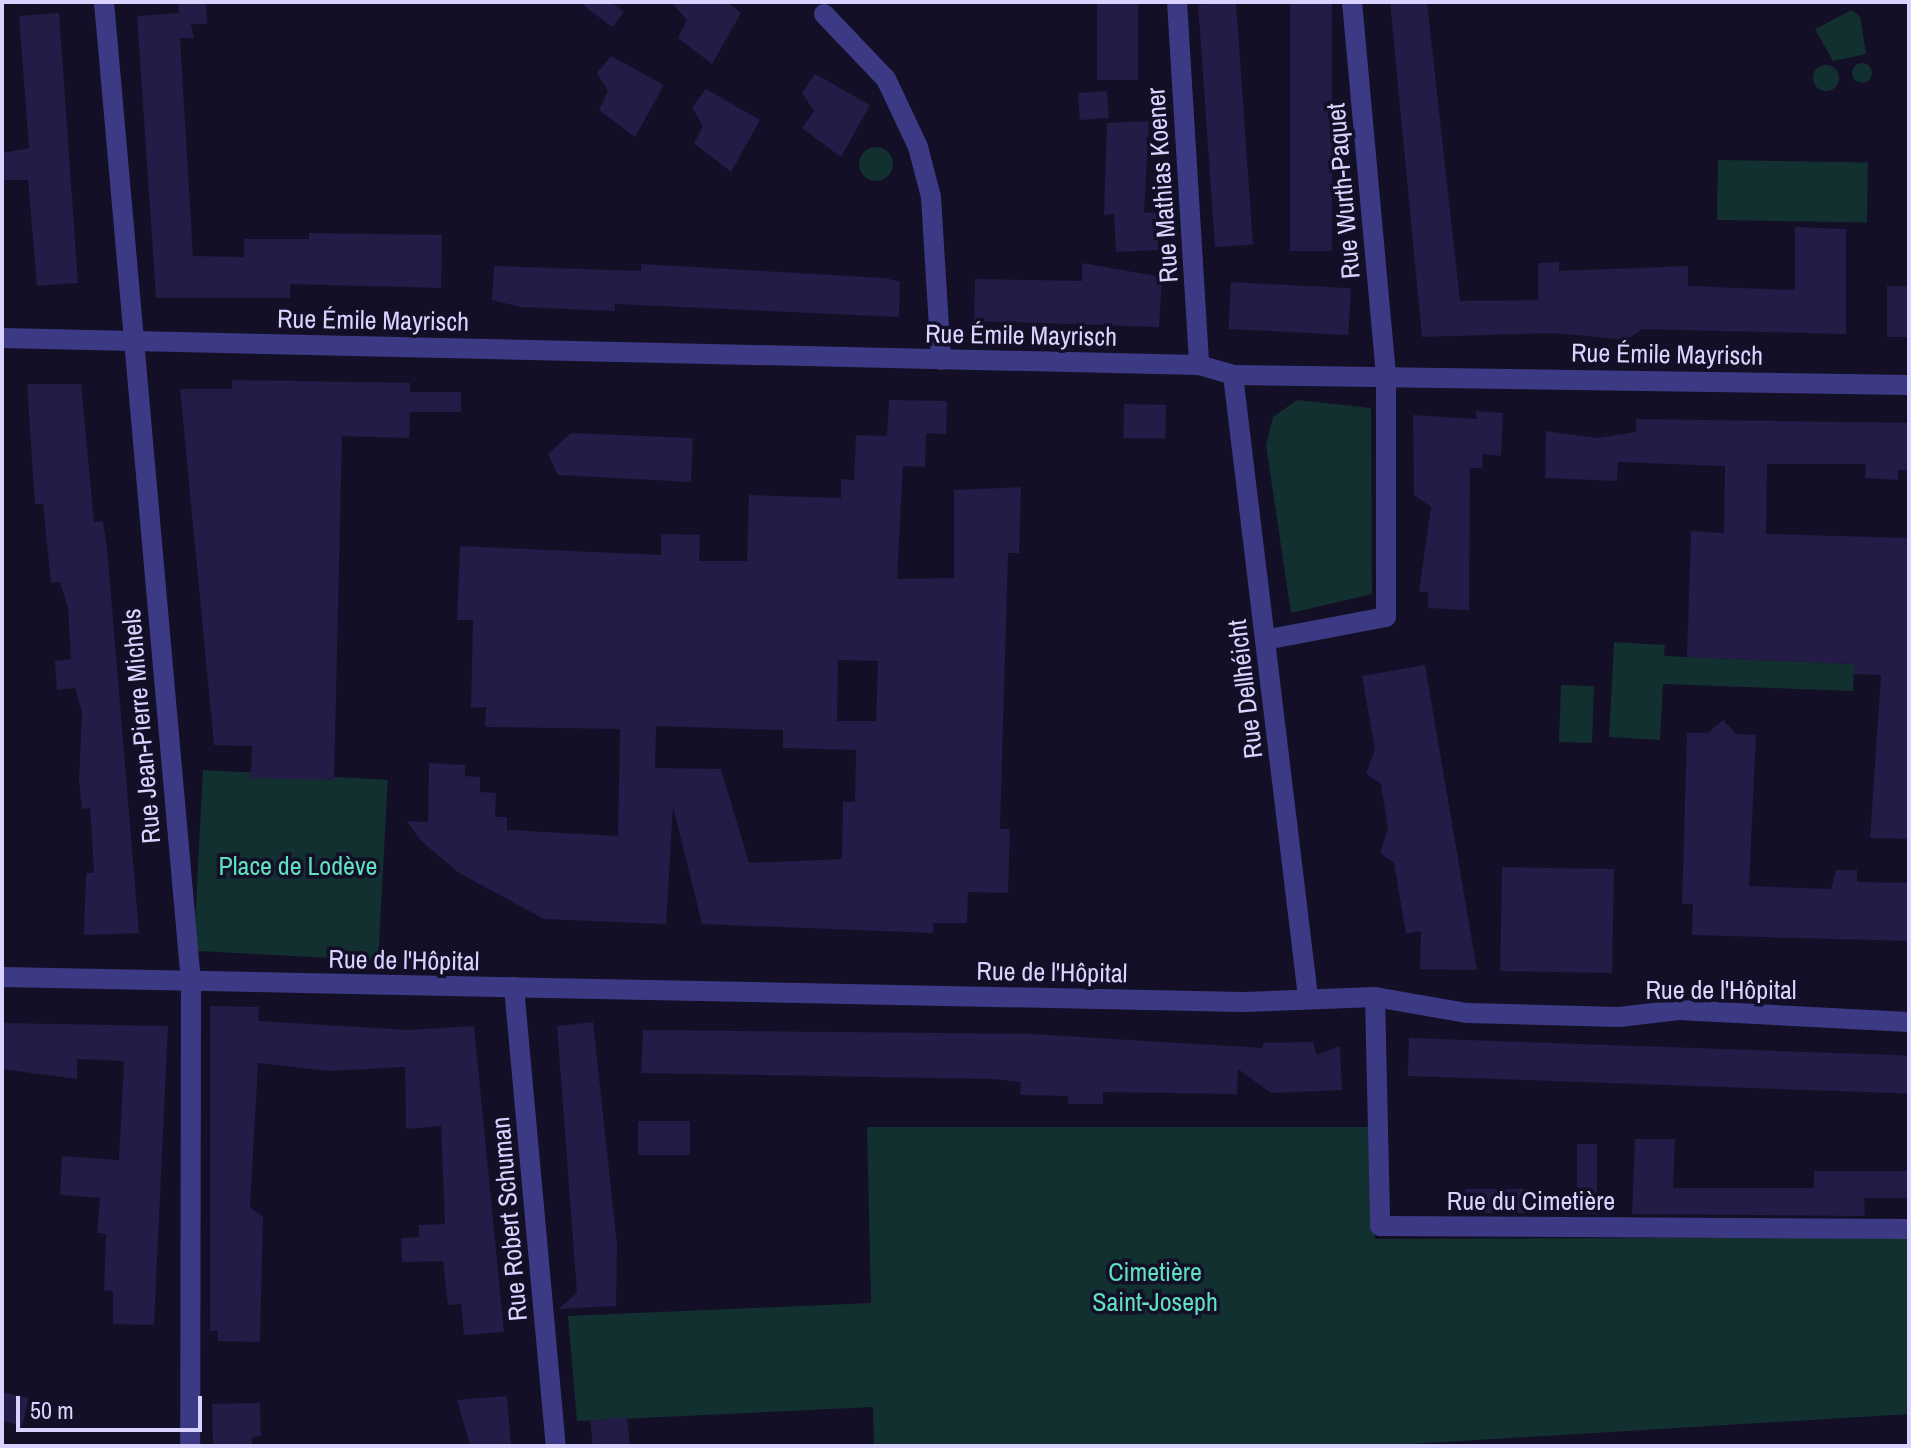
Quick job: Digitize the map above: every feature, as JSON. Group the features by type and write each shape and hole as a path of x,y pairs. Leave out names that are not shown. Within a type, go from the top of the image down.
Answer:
{"street":[{"name":"Rue Jean-Pierre Michels","path":"104,2 130,341 191,982 190,1446"},
{"name":"Rue Mathias Koener","path":"1177,2 1199,365"},
{"name":"Rue Wurth-Paquet","path":"1265,640 1386,617 1386,375 1352,2"},
{"path":"824,14 886,79 918,147 931,197 941,360"},
{"name":"Rue Émile Mayrisch","path":"2,338 1199,365 1233,375 1909,385"},
{"name":"Rue Dellhéicht","path":"1233,375 1308,997"},
{"name":"Rue de l'Hôpital","path":"2,977 1254,1002 1308,997 1375,997 1467,1013 1619,1017 1679,1010 1909,1022"},
{"name":"Rue Robert Schuman","path":"514,987 556,1446"},
{"name":"Rue du Cimetière","path":"1375,997 1380,1226 1909,1229"}],"green space":[{"path":"1852,10 1860,16 1866,54 1833,61 1815,29"},
{"path":"1858,63 1866,63 1872,73 1866,83 1858,83 1852,77 1852,69"},
{"path":"1826,65 1835,69 1839,78 1835,87 1826,91 1817,87 1813,78 1817,69"},
{"path":"876,147 888,152 893,164 888,176 876,181 864,176 859,164 864,152"},
{"path":"1718,160 1868,163 1867,223 1717,220"},
{"path":"1297,400 1371,408 1372,594 1291,613 1266,445 1273,417"},
{"path":"1614,642 1665,645 1664,656 1854,664 1853,691 1663,684 1660,740 1609,737"},
{"path":"1561,685 1594,686 1592,743 1559,742"},
{"name":"Place de Lodève","path":"203,770 388,780 378,960 194,951"},
{"name":"Cimetière Saint-Joseph","path":"867,1127 1372,1127 1375,1239 1909,1237 1909,1414 1379,1446 874,1446 873,1407 577,1421 568,1316 871,1303"}],"building":[{"path":"178,2 206,2 207,24 191,24 194,38 180,38 193,256 244,257 244,239 309,239 309,233 442,235 441,288 290,284 290,298 156,298 137,16 179,13"},
{"path":"579,2 611,2 624,12 612,27"},
{"path":"671,2 727,2 741,13 712,64 678,38 687,20"},
{"path":"1097,2 1138,2 1138,80 1097,80"},
{"path":"1236,2 1253,244 1215,247 1198,5"},
{"path":"1290,2 1332,2 1332,251 1290,251"},
{"path":"1390,2 1427,2 1460,301 1538,300 1538,263 1559,262 1559,271 1688,266 1688,286 1795,290 1795,227 1846,229 1846,334 1642,329 1627,340 1554,333 1422,337"},
{"path":"59,13 78,283 37,286 28,180 2,180 2,153 29,148 19,16"},
{"path":"611,56 664,85 635,137 599,110 608,91 597,73"},
{"path":"815,74 870,105 841,157 802,128 814,111 802,93"},
{"path":"706,89 760,120 731,172 694,143 703,126 692,107"},
{"path":"1107,91 1109,118 1080,120 1078,93"},
{"path":"1149,121 1144,213 1157,212 1158,250 1116,252 1114,214 1104,215 1107,123"},
{"path":"1082,263 1162,277 1159,327 974,321 975,279 1082,281"},
{"path":"641,264 885,278 900,282 899,317 615,304 615,311 520,307 492,300 494,266 641,271"},
{"path":"1231,282 1351,288 1348,335 1229,329"},
{"path":"1887,286 1909,286 1909,337 1887,337"},
{"path":"232,380 410,383 410,392 461,392 461,412 410,412 409,438 342,436 334,780 251,778 252,746 214,745 180,389 232,389"},
{"path":"27,384 81,384 94,522 103,521 107,547 139,933 84,935 86,873 94,873 90,808 82,809 79,781 82,712 75,688 57,690 55,661 71,659 68,608 60,582 51,583 43,504 35,504"},
{"path":"889,400 947,401 946,434 926,433 925,467 903,466 897,579 954,578 954,490 1021,487 1019,553 1008,553 1000,829 1010,829 1008,893 968,892 967,923 933,923 933,933 702,924 673,807 666,924 544,919 459,873 420,840 407,821 428,822 429,763 465,765 465,776 480,777 480,792 496,793 495,817 507,817 507,830 618,836 620,729 485,727 486,707 471,708 473,620 457,620 460,546 661,555 661,534 700,535 699,561 747,561 749,495 841,498 841,479 854,480 856,435 887,436","holes":["838,660 878,661 876,721 837,721","656,726 783,730 783,748 856,750 855,802 843,802 842,859 749,863 721,769 655,768"]},
{"path":"1124,404 1166,405 1165,439 1123,438"},
{"path":"1475,411 1503,413 1501,456 1483,454 1482,468 1470,468 1469,610 1428,608 1428,592 1419,592 1431,507 1414,495 1413,415 1477,419"},
{"path":"1636,419 1909,423 1909,470 1898,470 1898,480 1865,478 1866,464 1767,464 1766,534 1909,538 1909,839 1870,838 1881,675 1853,674 1854,664 1687,657 1691,531 1724,533 1725,466 1618,462 1617,481 1545,478 1546,431 1597,438 1636,432"},
{"path":"571,433 693,438 691,482 558,475 548,454"},
{"path":"1425,665 1477,970 1420,969 1421,931 1406,934 1394,863 1380,853 1388,829 1381,784 1366,774 1375,750 1362,676"},
{"path":"1723,720 1736,734 1756,735 1749,886 1831,889 1836,870 1857,870 1857,882 1909,883 1909,941 1692,935 1693,904 1682,904 1687,733 1708,733"},
{"path":"1502,867 1614,869 1612,973 1500,971"},
{"path":"210,1006 259,1007 258,1021 410,1030 474,1026 504,1332 464,1335 461,1304 448,1305 443,1261 402,1262 401,1238 419,1237 419,1225 445,1224 441,1126 406,1129 405,1067 328,1071 258,1063 250,1207 263,1217 260,1342 218,1341 218,1331 210,1331"},
{"path":"593,1022 617,1244 616,1306 558,1309 577,1293 557,1026"},
{"path":"2,1023 168,1026 154,1325 113,1324 113,1291 104,1290 106,1234 97,1233 100,1198 60,1195 62,1156 119,1160 124,1061 77,1059 77,1079 2,1069"},
{"path":"643,1030 1031,1034 1263,1048 1263,1043 1313,1042 1317,1055 1340,1046 1342,1090 1271,1093 1238,1069 1237,1094 1103,1092 1103,1104 1068,1104 1068,1096 1020,1095 1021,1082 993,1079 641,1073"},
{"path":"1409,1038 1909,1055 1907,1093 1408,1076"},
{"path":"638,1121 690,1121 690,1155 638,1155"},
{"path":"1635,1139 1675,1139 1673,1188 1814,1188 1814,1171 1909,1171 1909,1198 1864,1198 1865,1216 1632,1214"},
{"path":"1577,1144 1597,1144 1597,1214 1577,1214"},
{"path":"1465,1189 1524,1189 1524,1213 1465,1213"},
{"path":"2,1392 29,1398 22,1426 2,1421"},
{"path":"507,1396 511,1446 470,1446 457,1400"},
{"path":"260,1403 261,1436 252,1437 252,1446 213,1446 212,1404"},
{"path":"627,1417 630,1446 593,1446 590,1421"}]}
